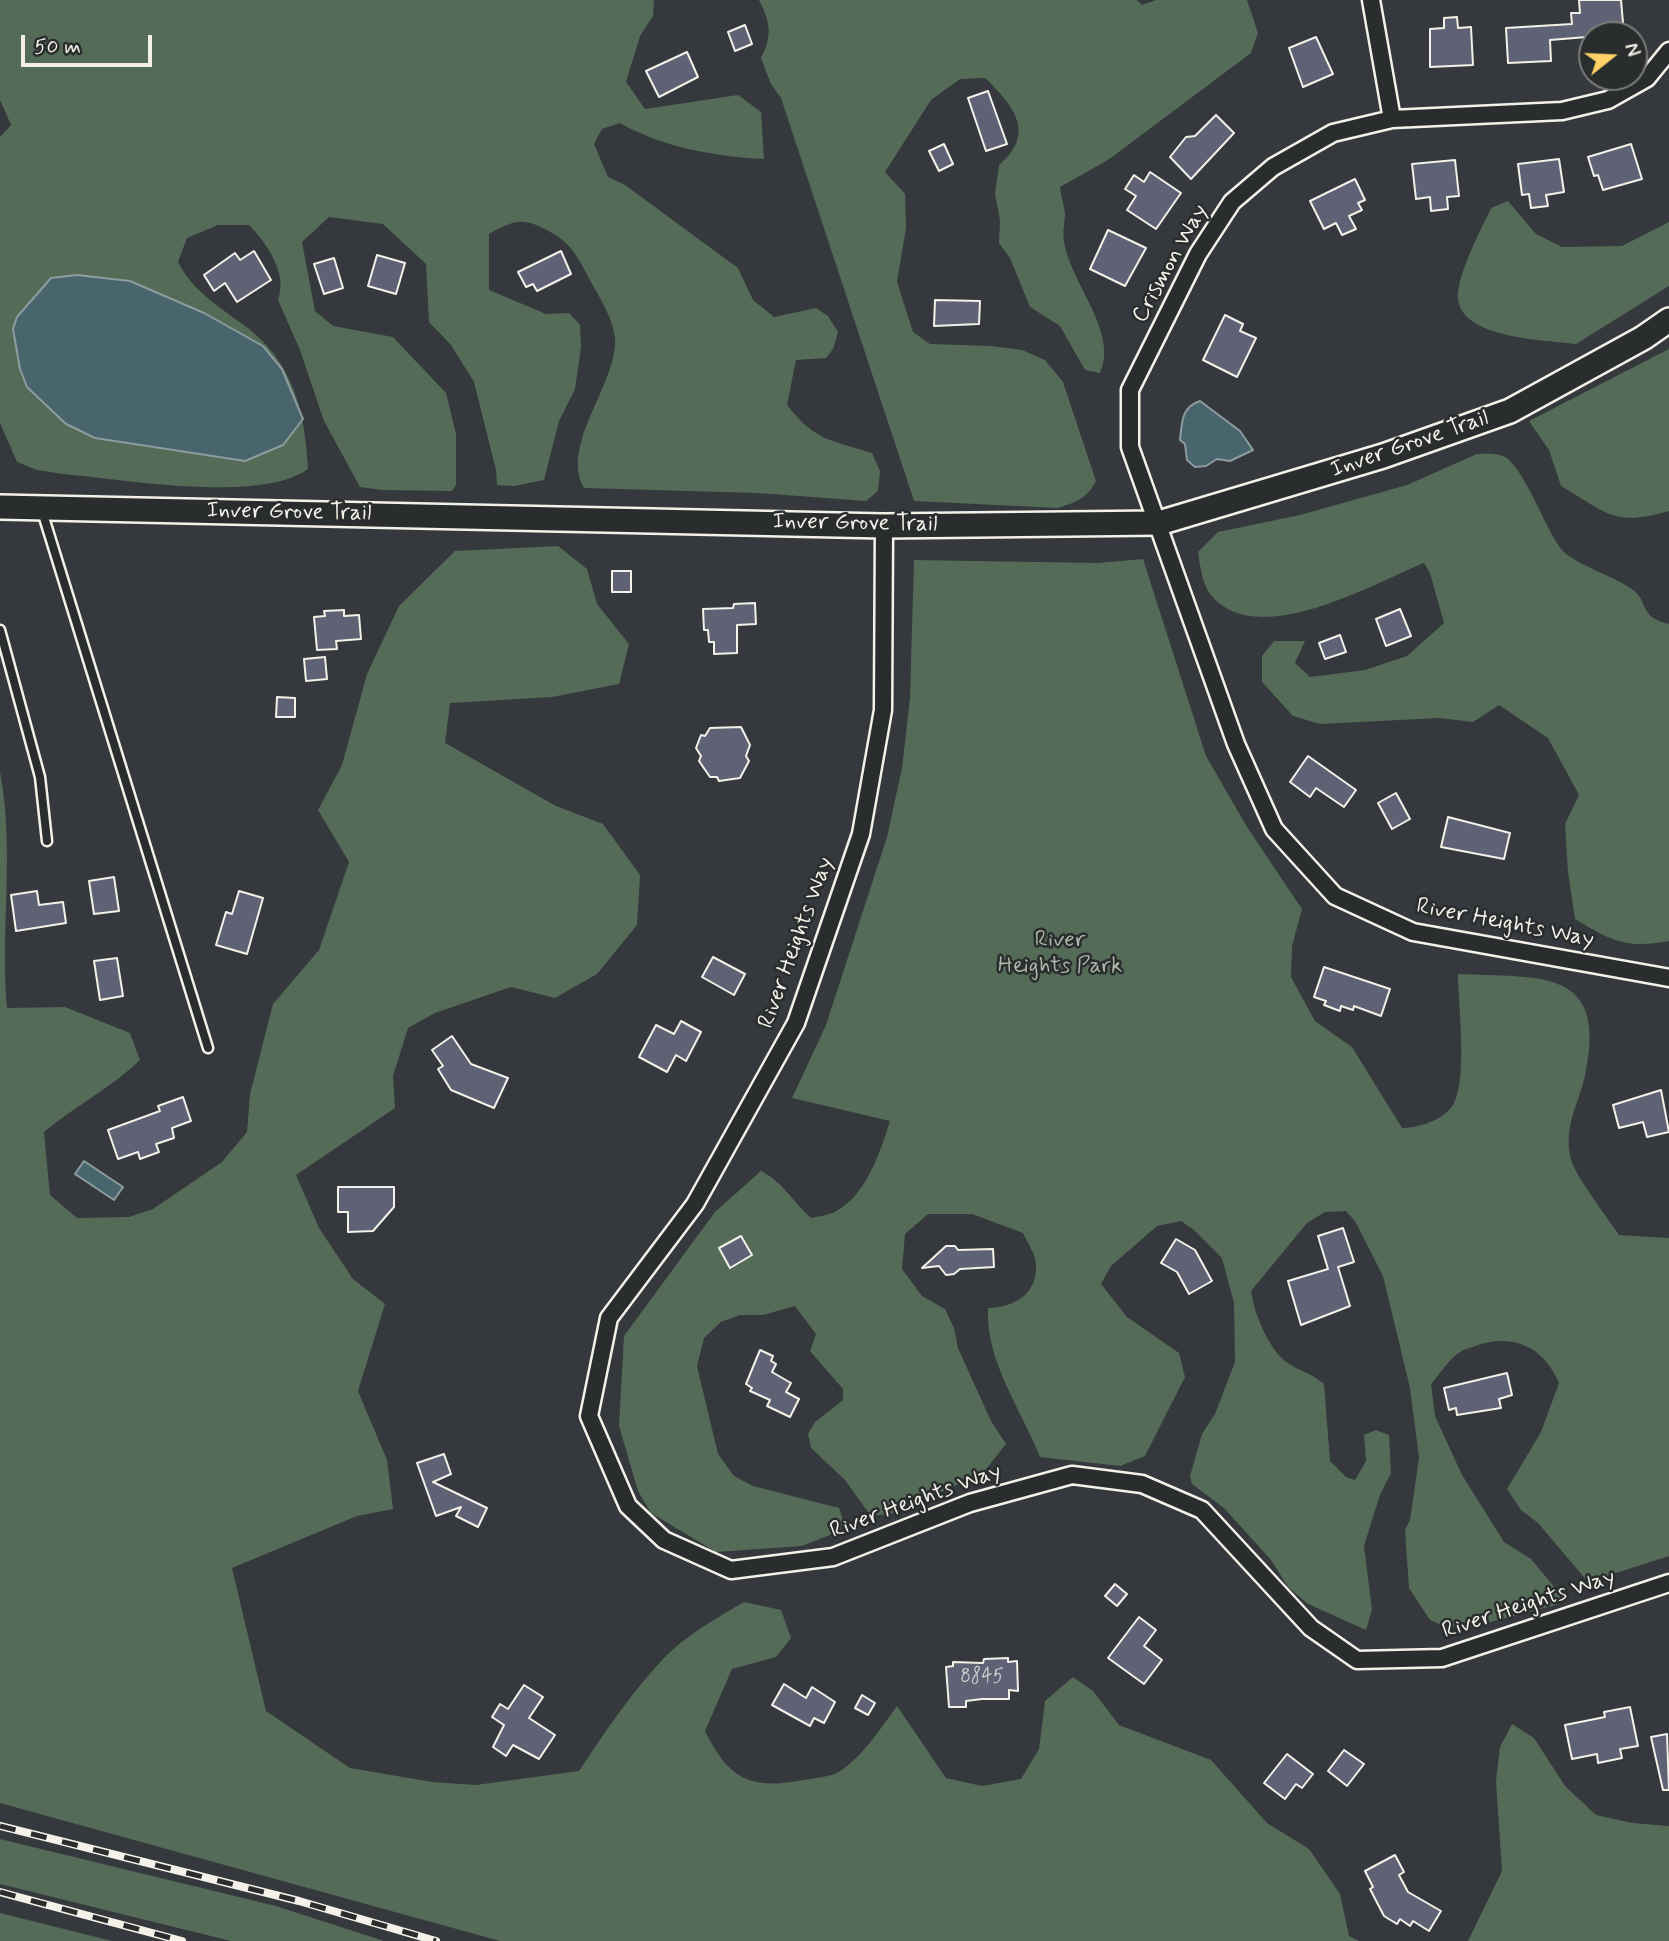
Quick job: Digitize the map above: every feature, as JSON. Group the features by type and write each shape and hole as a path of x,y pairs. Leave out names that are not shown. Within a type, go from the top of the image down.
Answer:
{"street":[{"path":"1371,0 1392,119"},
{"name":"Crismon Way","path":"1159,523 1130,447 1130,390 1198,254 1232,202 1273,167 1333,133 1392,119 1562,111 1608,100 1647,78 1669,51"},
{"name":"Inver Grove Trail","path":"0,507 884,526 1159,523 1383,456 1510,411 1643,338 1669,320"},
{"name":"River Heights Way","path":"1159,523 1236,744 1274,829 1335,896 1413,932 1669,978"},
{"name":"River Heights Way","path":"884,526 883,710 861,834 853,859 796,1023 695,1204 609,1318 589,1416 628,1506 664,1540 731,1570 833,1557 970,1503 1072,1475 1142,1484 1202,1510 1311,1628 1357,1660 1442,1658 1669,1583"}],"lane":[{"path":"41,508 208,1048"},
{"path":"0,630 40,777 47,841"}],"green space":[{"path":"0,0 654,0 653,16 640,36 626,82 645,109 738,95 761,112 764,159 690,149 653,138 620,123 602,129 594,144 608,177 625,185 738,268 753,300 774,317 816,308 828,316 838,332 833,349 826,358 796,360 787,405 815,433 834,442 872,453 880,471 878,491 866,501 758,493 584,488 579,472 579,455 589,418 612,363 614,330 604,305 571,248 559,237 527,222 506,225 489,234 489,290 546,314 569,313 580,325 581,347 575,389 559,421 544,480 514,486 497,485 496,470 474,382 451,345 429,322 426,264 383,224 329,217 302,242 315,311 333,326 393,337 446,393 456,434 456,485 452,491 360,487 324,421 300,350 278,300 280,280 274,260 249,225 218,225 187,238 178,262 198,289 261,339 285,371 304,427 308,469 286,479 257,485 225,487 154,484 63,474 37,470 17,462 0,423 0,137 11,125 0,100"},
{"path":"759,0 1137,0 1142,5 1156,0 1247,0 1258,33 1251,53 1108,160 1060,187 1065,214 1063,238 1068,257 1099,324 1103,341 1104,357 1100,373 1085,370 1060,326 1030,307 1010,258 999,243 1000,220 995,194 999,165 1017,142 1019,131 1012,109 985,78 960,79 931,100 885,172 905,194 906,228 897,282 913,332 930,344 1022,350 1045,360 1063,382 1096,481 1080,499 1058,508 914,501 781,98 771,84 761,58 769,29"},
{"path":"1508,201 1536,234 1562,247 1622,246 1669,222 1669,286 1576,344 1527,339 1489,330 1463,312 1458,299 1458,289 1470,253 1491,208"},
{"path":"1669,349 1669,511 1635,518 1612,515 1561,486 1549,450 1529,421"},
{"path":"1477,454 1500,455 1511,462 1562,550 1575,560 1632,589 1648,613 1669,624 1669,941 1642,944 1620,941 1609,938 1575,919 1565,824 1579,795 1548,738 1499,705 1473,722 1439,718 1320,724 1293,716 1262,682 1262,656 1274,641 1305,641 1295,663 1310,677 1365,670 1407,656 1444,623 1430,573 1424,563 1346,597 1284,615 1256,617 1230,610 1210,594 1205,585 1198,552 1218,532 1300,515 1407,485"},
{"path":"558,546 587,569 597,604 629,644 619,684 552,697 450,703 445,743 556,806 603,824 640,875 637,925 597,974 555,998 511,987 435,1013 408,1028 393,1076 395,1108 296,1175 319,1228 353,1279 385,1304 358,1391 387,1460 393,1509 357,1516 232,1568 266,1711 350,1768 432,1782 476,1785 579,1771 629,1699 664,1658 692,1634 744,1602 781,1610 791,1638 776,1657 732,1669 705,1731 723,1760 743,1777 755,1782 785,1783 836,1773 849,1765 864,1749 897,1706 946,1778 982,1786 1021,1779 1039,1749 1045,1701 1073,1677 1093,1691 1119,1725 1211,1760 1267,1823 1309,1849 1340,1894 1349,1936 1359,1941 500,1941 0,1803 0,772 7,860 7,1008 65,1007 130,1033 140,1060 44,1132 50,1195 77,1218 129,1217 153,1209 222,1162 247,1132 250,1094 273,1004 319,950 349,862 318,810 342,765 367,674 399,606 455,551"},
{"name":"River Heights Park","path":"1143,559 1206,756 1247,827 1302,909 1292,946 1291,977 1315,1021 1352,1047 1402,1128 1414,1127 1441,1117 1451,1108 1456,1097 1461,1064 1458,974 1515,976 1561,985 1577,996 1587,1014 1590,1040 1585,1076 1570,1126 1571,1159 1585,1186 1619,1235 1669,1238 1669,1556 1588,1582 1538,1523 1521,1510 1507,1489 1541,1432 1559,1383 1544,1360 1525,1346 1514,1342 1489,1342 1456,1355 1431,1384 1435,1416 1462,1475 1504,1542 1531,1559 1561,1595 1556,1605 1467,1628 1443,1626 1430,1620 1409,1588 1405,1530 1410,1520 1419,1458 1410,1388 1383,1276 1355,1221 1346,1211 1325,1212 1307,1223 1251,1291 1263,1329 1279,1355 1289,1364 1324,1384 1330,1461 1346,1477 1355,1480 1366,1461 1364,1435 1376,1430 1389,1435 1391,1473 1380,1495 1364,1546 1372,1610 1366,1630 1308,1604 1288,1587 1271,1560 1224,1508 1192,1484 1190,1476 1202,1434 1215,1414 1235,1362 1234,1303 1222,1258 1181,1221 1157,1226 1111,1266 1101,1284 1127,1317 1179,1353 1185,1377 1145,1456 1120,1466 1040,1457 998,1365 992,1346 988,1308 1015,1302 1028,1292 1035,1275 1035,1257 1023,1233 972,1214 928,1214 905,1234 902,1269 922,1296 945,1309 954,1328 958,1348 991,1421 1006,1444 983,1473 895,1513 871,1516 845,1480 811,1448 808,1434 815,1422 843,1400 843,1389 810,1351 816,1334 795,1306 763,1315 740,1315 721,1322 704,1338 697,1366 718,1454 734,1476 753,1486 839,1508 843,1520 840,1531 802,1546 716,1552 651,1513 638,1491 619,1426 624,1336 715,1212 761,1171 782,1186 811,1218 832,1213 848,1203 864,1183 877,1158 890,1121 792,1098 826,1025 887,837 902,768 910,698 914,560 1098,563"},
{"path":"1512,1724 1534,1738 1565,1786 1596,1815 1632,1823 1669,1826 1669,1941 1468,1941 1502,1871 1496,1781 1500,1747"},
{"path":"0,1839 276,1906 384,1941 231,1941 0,1884"},
{"path":"0,1913 112,1941 0,1941"}],"water":[{"path":"77,275 130,281 204,313 263,346 282,369 303,419 283,445 245,461 95,438 66,424 27,387 20,369 13,329 17,317 51,278"},
{"path":"1200,401 1240,431 1253,450 1230,461 1217,459 1206,466 1195,467 1187,460 1185,444 1180,440 1182,422 1189,407"},
{"path":"84,1161 123,1187 114,1200 75,1174"}],"building":[{"path":"1579,0 1621,0 1623,21 1578,21 1578,38 1550,40 1551,61 1508,63 1506,28 1572,24 1571,13 1580,13"},
{"path":"1457,17 1458,28 1471,27 1473,65 1430,67 1430,29 1444,28 1444,18"},
{"path":"745,25 752,44 735,51 728,32"},
{"path":"1316,37 1333,74 1303,87 1289,48"},
{"path":"687,52 698,77 659,97 646,71"},
{"path":"988,91 1007,144 986,151 968,98"},
{"path":"1216,115 1234,133 1191,179 1170,157 1186,137 1195,136"},
{"path":"944,144 953,164 939,171 929,151"},
{"path":"1631,144 1642,179 1603,190 1598,175 1594,176 1588,157"},
{"path":"1559,159 1564,192 1546,195 1548,206 1531,208 1529,194 1522,195 1518,164"},
{"path":"1455,160 1459,196 1447,197 1448,209 1431,211 1430,197 1416,199 1412,164"},
{"path":"1150,172 1181,193 1156,229 1127,210 1136,196 1125,189 1134,175 1144,182"},
{"path":"1355,179 1365,200 1358,203 1362,210 1349,216 1356,229 1342,235 1336,223 1324,229 1310,201"},
{"path":"1108,230 1146,248 1125,286 1090,269"},
{"path":"254,251 271,280 237,302 225,283 214,291 204,275 235,253 240,260"},
{"path":"561,251 571,274 537,291 533,284 526,287 518,272"},
{"path":"377,255 405,263 396,294 368,286"},
{"path":"334,258 343,288 324,294 314,264"},
{"path":"935,300 980,301 979,324 934,326"},
{"path":"1225,315 1243,324 1240,331 1256,338 1237,377 1203,360"},
{"path":"612,571 631,571 631,592 612,592"},
{"path":"755,603 756,624 737,625 737,653 714,654 714,642 709,642 708,630 704,630 703,609 733,608 734,604"},
{"path":"1400,609 1411,636 1386,646 1376,619"},
{"path":"344,610 344,616 359,615 361,639 336,641 337,649 317,650 314,617 325,616 324,611"},
{"path":"1340,635 1346,652 1325,659 1319,643"},
{"path":"325,657 327,679 306,681 304,659"},
{"path":"277,697 295,698 295,717 276,717"},
{"path":"741,727 750,745 746,756 749,761 740,778 719,781 717,777 710,777 699,761 701,756 696,748 701,735 705,736 710,728"},
{"path":"1308,756 1356,790 1344,807 1316,788 1310,797 1290,782"},
{"path":"1396,793 1410,819 1392,829 1378,803"},
{"path":"1448,817 1510,833 1504,859 1441,847"},
{"path":"114,877 119,911 94,914 89,881"},
{"path":"37,891 39,905 63,902 66,923 16,931 11,895"},
{"path":"239,891 263,898 247,954 216,945 226,912 232,914"},
{"path":"713,957 745,974 734,995 702,977"},
{"path":"117,958 123,996 100,1000 94,961"},
{"path":"1324,967 1390,989 1381,1016 1354,1006 1353,1010 1341,1006 1340,1011 1324,1005 1326,1001 1314,997"},
{"path":"681,1021 701,1032 686,1061 676,1055 667,1072 639,1057 656,1025 674,1034"},
{"path":"452,1036 471,1064 508,1078 494,1108 451,1090 438,1069 443,1066 432,1050"},
{"path":"1661,1090 1669,1132 1647,1137 1643,1122 1619,1128 1613,1105"},
{"path":"183,1097 191,1121 172,1128 174,1138 156,1144 159,1152 140,1159 138,1152 118,1159 108,1130 160,1111 158,1106"},
{"path":"338,1187 394,1187 394,1207 373,1231 348,1232 348,1212 338,1212"},
{"path":"1343,1228 1354,1262 1338,1267 1350,1306 1301,1325 1288,1281 1328,1269 1318,1236"},
{"path":"741,1236 752,1255 730,1268 719,1248"},
{"path":"1176,1239 1195,1250 1212,1281 1189,1294 1177,1272 1161,1263"},
{"path":"946,1246 955,1246 958,1250 993,1249 994,1267 960,1269 954,1274 946,1275 939,1266 922,1268"},
{"path":"760,1350 773,1356 771,1361 776,1364 772,1372 791,1383 786,1392 799,1399 790,1417 767,1406 770,1400 750,1391 752,1388 746,1384"},
{"path":"1507,1373 1512,1395 1499,1399 1501,1408 1457,1415 1456,1408 1449,1410 1444,1388"},
{"path":"444,1454 451,1474 433,1482 487,1508 478,1527 456,1516 461,1507 436,1516 417,1463"},
{"path":"1115,1584 1127,1594 1117,1606 1105,1596"},
{"path":"1139,1617 1156,1630 1144,1646 1162,1660 1144,1684 1108,1658"},
{"path":"1008,1658 1008,1662 1017,1661 1018,1691 1009,1690 1009,1699 966,1701 966,1707 949,1707 946,1667 953,1666 953,1662 983,1663 984,1659"},
{"path":"784,1684 806,1698 812,1687 835,1702 824,1723 814,1718 810,1726 772,1705"},
{"path":"524,1685 543,1697 529,1718 555,1735 539,1759 513,1745 506,1756 493,1747 504,1725 492,1717 500,1704 508,1709"},
{"path":"862,1695 875,1703 868,1715 855,1708"},
{"path":"1630,1707 1638,1746 1620,1749 1622,1758 1598,1763 1597,1754 1572,1759 1565,1725 1605,1717 1604,1712"},
{"path":"1667,1734 1669,1790 1663,1790 1651,1737"},
{"path":"1344,1750 1364,1764 1347,1786 1328,1771"},
{"path":"1287,1754 1313,1774 1302,1788 1296,1784 1285,1799 1264,1783"},
{"path":"1395,1855 1404,1872 1399,1875 1408,1892 1441,1911 1429,1931 1413,1921 1410,1926 1400,1919 1397,1924 1384,1916 1370,1889 1373,1887 1365,1871"}],"railway":[{"path":"0,1826 299,1901 436,1941"},
{"path":"0,1892 182,1941"}]}
